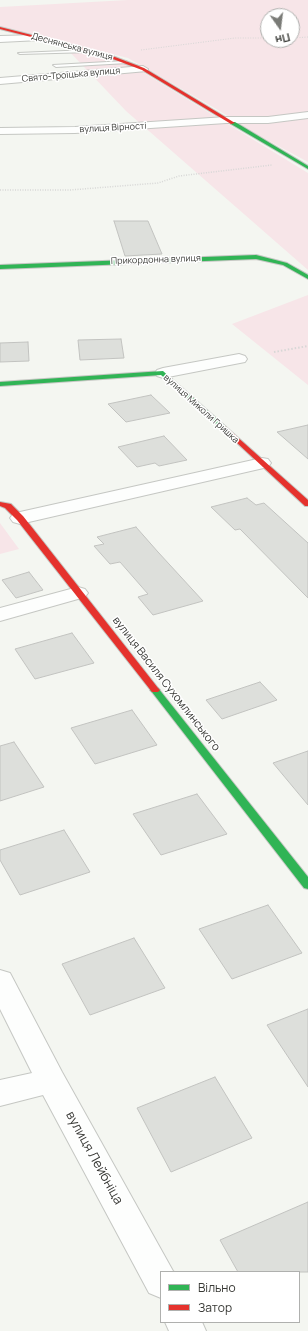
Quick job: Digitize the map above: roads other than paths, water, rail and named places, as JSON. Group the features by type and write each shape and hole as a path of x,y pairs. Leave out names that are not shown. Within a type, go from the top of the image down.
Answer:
{"street":[{"name":"Деснянська вулиця","path":"0,28 106,55 143,69 226,120 294,160 307,166"},
{"path":"0,39 37,38"},
{"name":"Свято-Троїцька вулиця","path":"0,81 143,69"},
{"name":"вулиця Вірності","path":"0,131 162,126 226,120 268,120 308,115"},
{"name":"Прикордонна вулиця","path":"0,267 256,257 285,264 308,277"},
{"path":"164,373 239,358"},
{"name":"вулиця Миколи Гришка","path":"0,384 164,373 308,504"},
{"path":"20,518 262,463"},
{"name":"вулиця Василя Сухомлинського","path":"0,504 8,506 20,518 308,885"},
{"path":"0,615 78,593"},
{"name":"вулиця Лейбніца","path":"0,981 51,1081 160,1280"},
{"path":"0,1093 51,1081"}],"lane":[{"path":"20,53 89,51"},
{"path":"56,65 126,62"}]}
